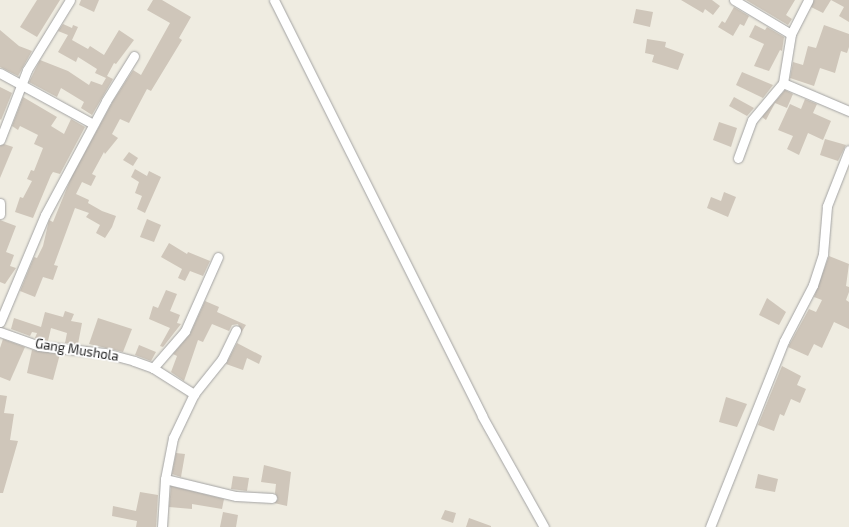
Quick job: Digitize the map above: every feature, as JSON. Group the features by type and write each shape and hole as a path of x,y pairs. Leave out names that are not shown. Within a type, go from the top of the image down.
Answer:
{"street":[{"path":"0,140 23,84 27,70 70,0"},
{"path":"274,0 482,416 544,527"},
{"path":"734,0 791,34"},
{"path":"738,158 752,120 783,83 791,34 808,0"},
{"path":"0,322 45,215 93,124 134,56"},
{"path":"0,74 23,84 93,124"},
{"path":"783,83 849,111"},
{"path":"710,527 784,341 813,285 823,254 827,206 849,150"},
{"path":"0,203 0,214"},
{"path":"153,368 185,331 218,257"},
{"path":"162,527 165,479 173,438 194,394 222,359 236,330"},
{"name":"Gang Mushola","path":"0,332 39,346 105,353 153,368 194,394"},
{"path":"165,479 236,496 272,498"}],"building":[{"path":"37,0 60,0 37,37 20,27"},
{"path":"81,0 99,0 94,12 79,5"},
{"path":"153,0 162,0 191,17 179,38 182,40 151,91 147,89 129,123 120,119 112,134 118,138 105,154 104,152 92,174 96,176 91,186 82,182 76,194 89,200 88,203 102,211 116,216 112,227 105,238 96,233 100,225 86,217 89,213 75,208 54,265 58,266 53,280 43,277 35,297 20,291 34,257 37,258 43,246 49,220 53,222 71,178 113,101 133,70 141,75 170,23 147,10"},
{"path":"681,0 712,0 720,6 713,15 705,9 703,13"},
{"path":"746,0 795,0 786,15 792,19 788,25"},
{"path":"814,0 831,0 823,13 811,7"},
{"path":"831,0 849,0 849,22 839,16 844,7"},
{"path":"734,7 749,16 744,26 740,24 733,36 718,27 722,21 725,23"},
{"path":"636,9 653,12 650,27 633,23"},
{"path":"63,24 72,28 73,25 78,27 72,40 88,49 90,46 104,55 119,30 134,40 116,64 114,63 107,76 113,79 92,115 81,108 84,102 61,88 57,97 29,82 40,60 68,71 89,85 91,81 102,85 106,78 95,73 97,69 78,57 76,62 58,52 68,35 58,31"},
{"path":"755,25 765,30 767,27 784,37 782,51 780,50 769,71 754,66 764,44 749,37"},
{"path":"824,25 849,34 849,47 847,53 841,51 835,73 820,68 814,86 790,78 793,62 803,65 808,46 816,48"},
{"path":"0,30 19,46 32,51 18,76 0,67"},
{"path":"647,39 666,42 665,47 684,54 678,70 652,62 654,55 645,53"},
{"path":"742,72 773,85 763,98 736,85"},
{"path":"0,87 12,93 1,120 0,119"},
{"path":"785,90 793,94 787,108 775,103 766,120 762,117"},
{"path":"23,97 57,117 51,126 64,134 71,119 85,127 60,174 53,172 51,175 33,218 15,212 20,197 23,198 32,181 27,179 31,170 34,171 43,148 34,144 38,135 20,126 18,130 12,126"},
{"path":"734,97 754,108 747,116 729,106"},
{"path":"805,99 817,104 813,113 831,121 823,140 808,133 799,155 787,149 793,136 778,130 790,104 801,109"},
{"path":"719,122 737,128 731,147 713,140"},
{"path":"825,139 846,145 838,161 820,155"},
{"path":"4,144 13,147 0,178 0,146"},
{"path":"129,152 138,158 133,166 123,160"},
{"path":"135,169 147,176 149,171 161,177 145,213 137,209 142,196 135,193 139,182 131,177"},
{"path":"724,192 736,197 728,217 707,208 711,197 721,201"},
{"path":"147,219 161,225 154,242 140,237"},
{"path":"0,220 16,226 6,252 14,255 10,266 16,268 5,284 0,282"},
{"path":"169,243 187,254 188,252 210,261 203,276 190,271 185,281 178,278 182,269 161,257"},
{"path":"829,256 849,264 846,286 849,287 849,292 846,300 849,302 849,329 834,322 822,348 814,344 808,356 788,347 809,309 816,312 822,300 814,297"},
{"path":"166,290 177,294 170,311 180,315 177,323 181,324 163,347 160,346 170,328 149,319 153,306 158,308"},
{"path":"767,298 786,312 779,325 759,315"},
{"path":"205,301 219,307 217,312 246,325 241,333 238,324 232,325 229,331 212,324 203,342 198,340 184,381 171,372 177,356 173,354 190,334"},
{"path":"65,311 74,314 71,321 82,323 78,344 65,343 67,333 51,328 48,341 35,338 37,333 32,332 30,336 11,329 14,318 41,327 45,312 63,317"},
{"path":"98,318 132,329 123,352 89,344"},
{"path":"3,339 25,347 10,381 0,377 0,348"},
{"path":"237,343 262,356 259,364 247,358 243,370 226,364"},
{"path":"139,345 156,352 151,361 135,355"},
{"path":"32,350 60,354 53,380 27,373"},
{"path":"782,366 801,376 797,385 806,389 800,403 791,399 784,416 780,414 774,431 758,425"},
{"path":"0,395 7,396 4,413 14,414 10,440 18,441 3,493 0,493"},
{"path":"726,397 747,404 737,427 719,422"},
{"path":"176,453 185,454 181,477 172,474"},
{"path":"264,465 291,472 287,506 274,503 278,499 275,493 276,484 261,482"},
{"path":"758,474 778,479 775,492 755,488"},
{"path":"233,476 249,478 247,491 231,489"},
{"path":"171,486 224,499 222,509 192,504 192,509 169,507"},
{"path":"140,492 158,495 156,527 136,527 137,521 112,516 113,506 136,511"},
{"path":"445,510 456,513 453,523 441,519"},
{"path":"223,512 238,515 236,527 220,527"},
{"path":"469,518 491,526 491,527 466,527"}]}
